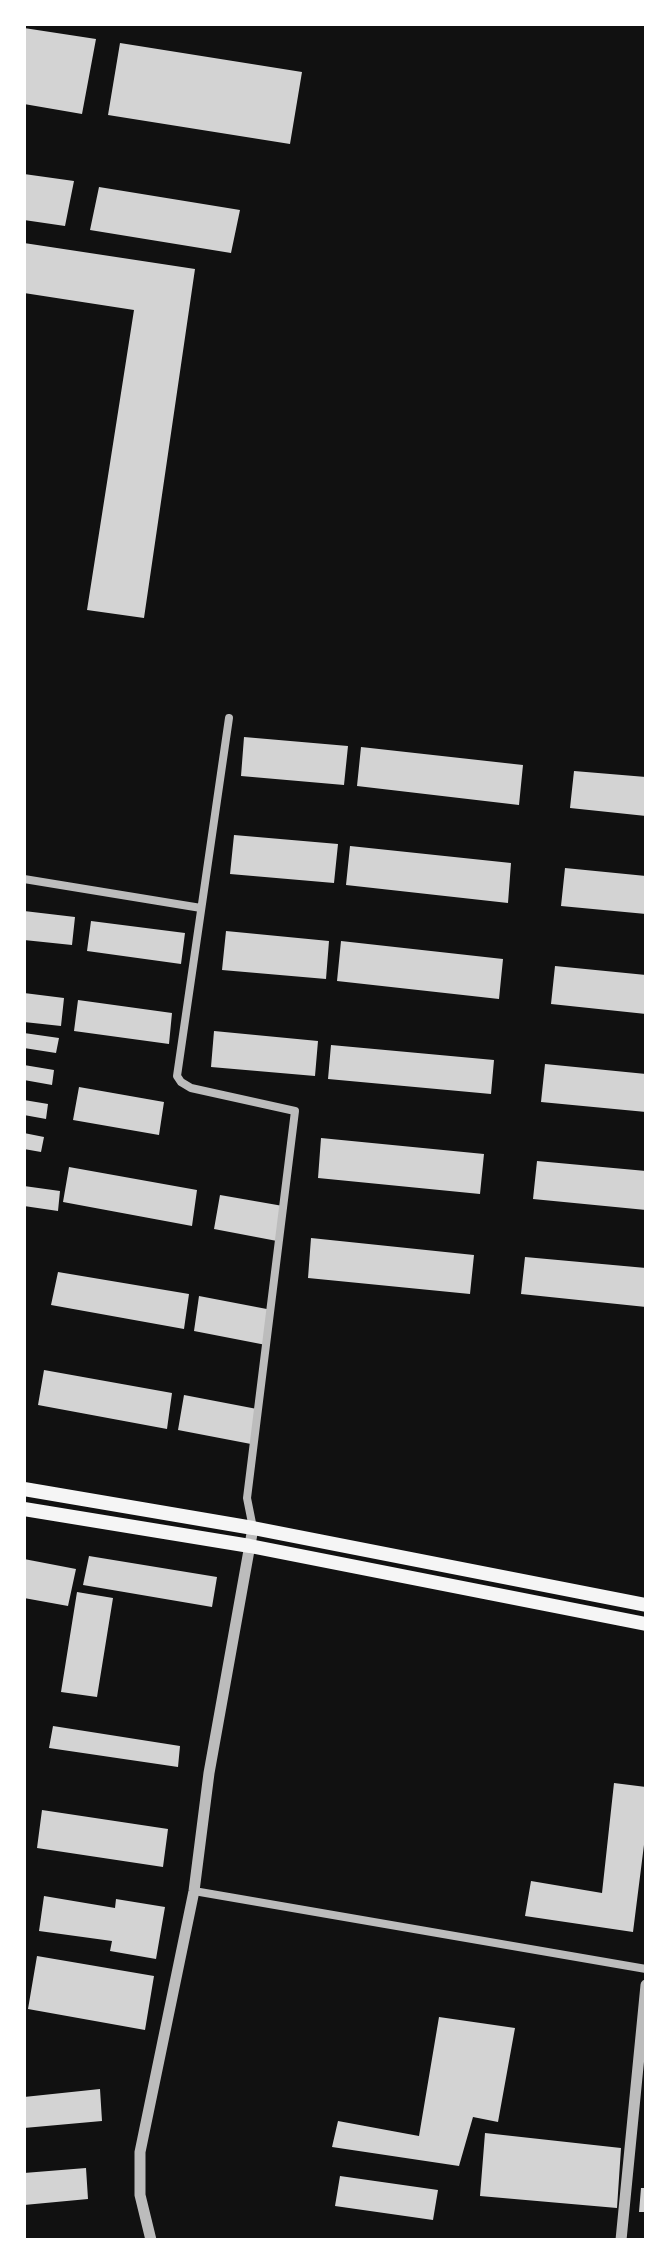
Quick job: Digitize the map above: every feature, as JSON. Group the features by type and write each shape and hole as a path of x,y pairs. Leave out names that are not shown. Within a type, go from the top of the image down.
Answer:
{"main road":[{"path":"24,1489 253,1528 646,1605"},
{"path":"24,1509 250,1546 646,1624"}],"street":[{"path":"151,2240 140,2195 140,2152 194,1891 209,1773 253,1528 247,1498 295,1111 191,1088 177,1076 229,718"},
{"path":"24,879 201,908"},
{"path":"194,1891 646,1969"},
{"path":"621,2240 646,1985"}],"building":[{"path":"24,28 96,39 82,114 24,104"},
{"path":"120,43 302,72 290,144 108,115"},
{"path":"24,174 74,181 65,226 24,220"},
{"path":"99,187 240,210 231,253 90,230"},
{"path":"24,243 195,269 144,618 87,610 134,310 24,293"},
{"path":"244,737 348,746 344,785 241,776"},
{"path":"361,747 523,765 519,805 357,786"},
{"path":"574,771 646,777 646,816 570,808"},
{"path":"234,835 338,844 334,883 230,874"},
{"path":"350,846 511,863 508,903 346,885"},
{"path":"565,868 646,876 646,914 561,906"},
{"path":"24,911 75,917 72,945 24,940"},
{"path":"91,921 185,933 181,964 87,951"},
{"path":"226,931 329,941 326,979 222,970"},
{"path":"341,941 503,959 499,999 337,981"},
{"path":"555,966 646,975 646,1014 551,1004"},
{"path":"24,993 64,998 61,1026 24,1022"},
{"path":"78,1000 172,1013 169,1044 74,1031"},
{"path":"214,1031 318,1041 315,1076 211,1067"},
{"path":"24,1033 59,1038 56,1053 24,1048"},
{"path":"331,1045 494,1060 491,1094 328,1079"},
{"path":"545,1064 646,1074 646,1112 541,1102"},
{"path":"24,1065 54,1070 52,1085 24,1080"},
{"path":"79,1087 164,1102 159,1135 73,1120"},
{"path":"24,1100 48,1104 46,1119 24,1115"},
{"path":"24,1133 44,1137 41,1152 24,1149"},
{"path":"321,1138 484,1154 480,1194 318,1178"},
{"path":"537,1161 646,1171 646,1210 533,1199"},
{"path":"69,1167 197,1190 192,1226 63,1202"},
{"path":"24,1186 60,1191 58,1211 24,1206"},
{"path":"220,1195 283,1206 277,1241 214,1229"},
{"path":"311,1238 474,1255 470,1294 308,1278"},
{"path":"525,1257 646,1268 646,1307 521,1294"},
{"path":"58,1272 189,1294 184,1329 51,1305"},
{"path":"199,1296 272,1310 266,1345 194,1331"},
{"path":"44,1370 172,1393 167,1429 38,1405"},
{"path":"184,1395 257,1409 251,1444 178,1430"},
{"path":"89,1556 217,1577 212,1607 83,1585"},
{"path":"24,1559 76,1569 68,1606 24,1598"},
{"path":"77,1592 113,1598 97,1697 61,1692"},
{"path":"53,1726 180,1746 178,1767 49,1748"},
{"path":"614,1783 646,1787 646,1829 633,1932 525,1916 531,1881 602,1893"},
{"path":"42,1810 168,1829 163,1867 37,1848"},
{"path":"44,1896 115,1908 116,1899 165,1907 156,1959 110,1951 112,1941 39,1931"},
{"path":"37,1956 154,1976 145,2030 28,2009"},
{"path":"439,2017 515,2028 498,2122 473,2117 459,2166 332,2147 338,2121 419,2136"},
{"path":"100,2089 102,2121 24,2128 24,2097"},
{"path":"485,2133 621,2148 617,2208 480,2196"},
{"path":"86,2168 88,2199 24,2205 24,2173"},
{"path":"340,2176 438,2190 433,2220 335,2206"},
{"path":"641,2188 646,2188 646,2212 639,2212"}]}
